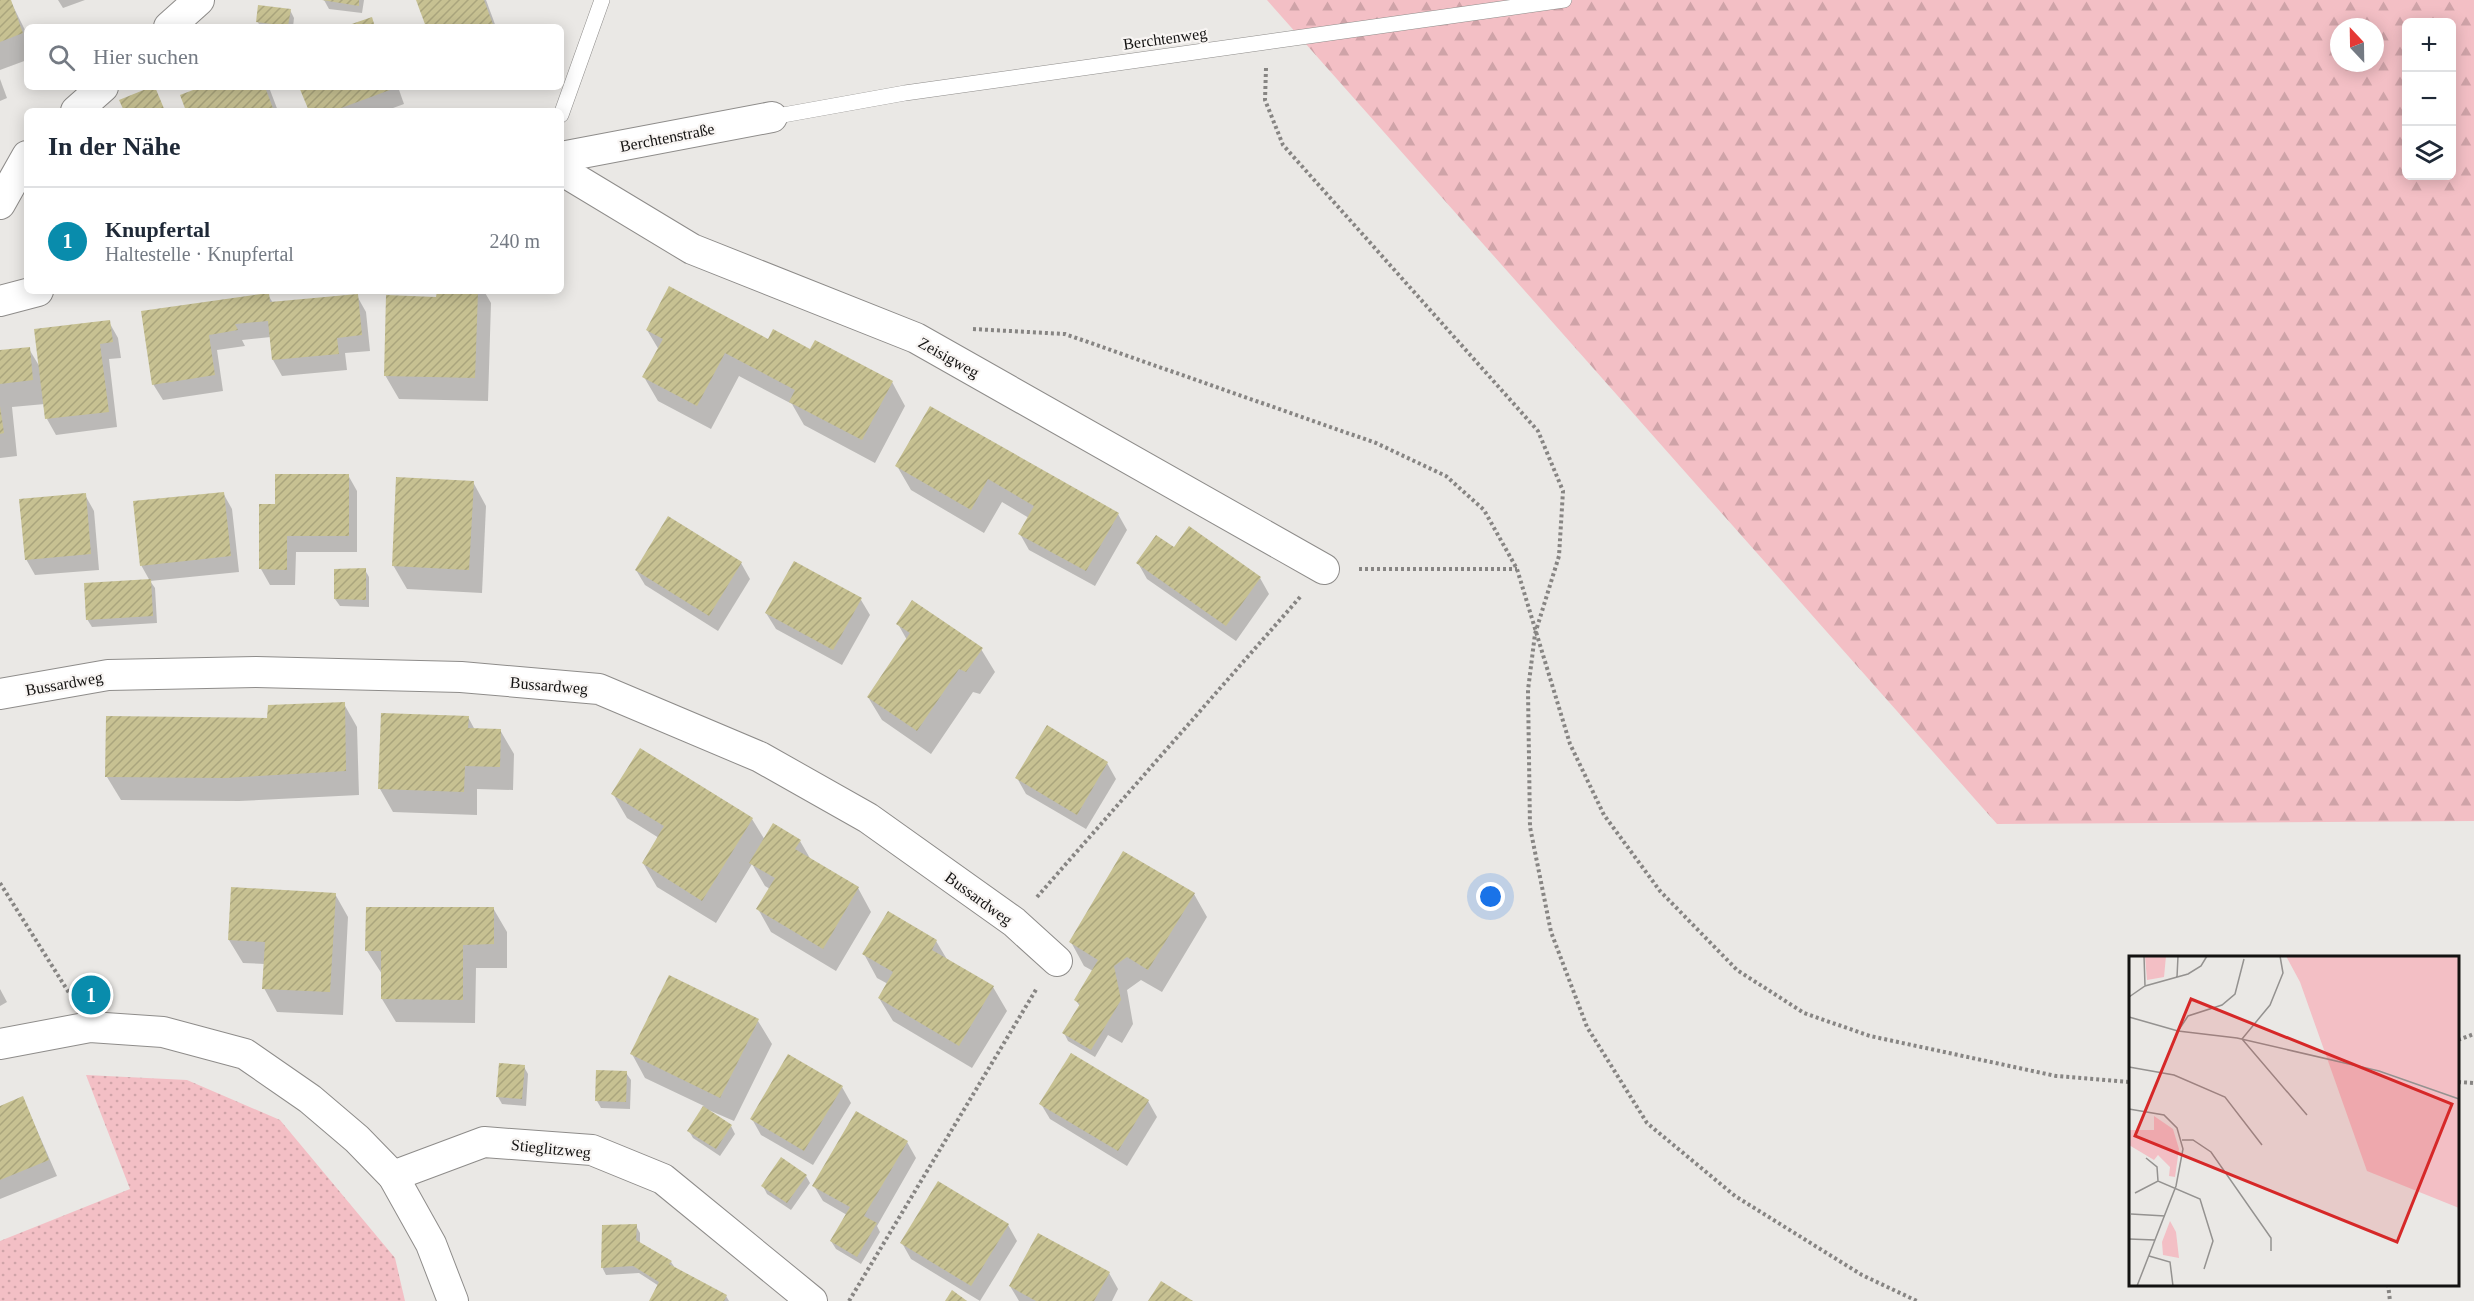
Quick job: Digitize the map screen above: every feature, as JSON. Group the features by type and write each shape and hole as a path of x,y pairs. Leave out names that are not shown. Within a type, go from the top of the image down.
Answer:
{"street":[{"path":"172,24 199,0"},
{"path":"79,108 100,90"},
{"name":"Berchtenstraße","path":"564,156 772,117"},
{"path":"0,204 24,161"},
{"name":"Zeisigweg","path":"564,172 692,249 916,338 1324,569"},
{"path":"0,301 27,294"},
{"name":"Bussardweg","path":"0,694 108,675 256,672 461,677 599,689 760,757 868,818 1014,922 1058,961"},
{"path":"0,1044 90,1027 163,1032 245,1054 310,1099 357,1139 393,1176 431,1244 453,1301"},
{"name":"Stieglitzweg","path":"393,1176 484,1142 592,1150 663,1179 812,1301"}],"lane":[{"path":"564,108 602,0"},
{"name":"Berchtenweg","path":"772,117 905,93 1564,0"}],"path":[{"path":"1266,42 1265,100 1283,145 1538,431 1563,491 1559,556 1535,634 1528,690 1530,827 1551,932 1587,1027 1647,1123 1735,1196 1863,1275 1917,1301"},
{"path":"971,329 1065,334 1376,443 1446,476 1484,510 1517,569 1570,744 1604,816 1660,891 1737,970 1804,1013 1870,1036 2056,1076 2129,1082"},
{"path":"1014,922 1324,569 1517,569"},
{"path":"0,883 90,1027"},
{"path":"849,1301 1030,996"},
{"path":"2459,1039 2474,1034"},
{"path":"2459,1082 2474,1083"},
{"path":"2388,1286 2390,1301"}],"green space":[{"path":"1267,0 2474,0 2474,821 1997,824"},
{"path":"86,1075 187,1080 280,1120 395,1258 405,1301 0,1301 0,1241 130,1189"}],"building":[{"path":"0,0 11,0 23,33 0,42"},
{"path":"322,0 359,0 359,6"},
{"path":"416,0 484,0 493,24 425,24"},
{"path":"258,5 291,9 288,24 256,22"},
{"path":"372,17 374,24 352,24"},
{"path":"144,90 156,90 164,108 123,108 119,100"},
{"path":"193,90 266,90 273,108 185,108 180,95"},
{"path":"300,90 390,90 341,108 308,108"},
{"path":"669,286 768,339 773,329 810,349 815,340 893,381 862,440 789,402 795,390 725,353 697,406 642,377 663,339 646,330"},
{"path":"262,294 269,294 270,302 358,294 362,335 337,338 339,354 272,360 268,321 235,324 238,330 209,335 215,375 152,385 141,311"},
{"path":"436,294 478,294 475,378 384,376 386,295 436,297"},
{"path":"110,320 113,342 100,344 109,412 45,419 34,329"},
{"path":"30,347 33,380 0,384 0,350"},
{"path":"0,406 4,433 0,434"},
{"path":"930,406 1119,513 1086,571 1018,534 1034,506 988,479 971,510 895,466"},
{"path":"275,474 349,474 349,536 287,536 287,570 259,569 259,504 275,504"},
{"path":"396,477 474,481 469,570 392,566"},
{"path":"224,492 231,556 140,566 133,501"},
{"path":"86,493 91,554 25,560 19,499"},
{"path":"668,516 742,562 709,616 635,570"},
{"path":"1189,526 1261,577 1226,626 1136,563 1156,535 1174,547"},
{"path":"794,561 862,598 833,650 765,613"},
{"path":"366,568 366,600 334,599 334,569"},
{"path":"151,579 153,616 86,620 84,583"},
{"path":"912,600 983,648 966,672 959,669 917,731 867,697 910,633 896,624"},
{"path":"345,702 346,771 225,778 105,777 106,716 267,718 268,705"},
{"path":"381,713 469,716 468,728 501,729 500,767 465,766 464,792 378,789"},
{"path":"1047,725 1108,762 1077,815 1015,778"},
{"path":"640,748 753,818 702,901 642,863 664,826 611,794"},
{"path":"773,823 801,840 795,849 859,887 823,949 756,909 775,878 749,863"},
{"path":"1123,851 1195,893 1148,970 1127,957 1114,966 1121,1000 1091,1050 1062,1033 1080,1004 1074,1000 1098,960 1069,942"},
{"path":"231,887 336,893 330,992 262,989 265,942 228,940"},
{"path":"366,907 494,907 494,944 463,945 463,1000 381,999 381,951 365,951"},
{"path":"888,911 937,940 932,950 994,986 959,1046 878,998 893,972 862,954"},
{"path":"669,975 759,1019 720,1098 630,1054"},
{"path":"1071,1053 1149,1100 1118,1151 1039,1104"},
{"path":"788,1054 843,1086 804,1151 750,1119"},
{"path":"499,1063 525,1065 522,1099 496,1097"},
{"path":"596,1070 627,1071 626,1102 595,1101"},
{"path":"23,1096 49,1160 0,1180 0,1106"},
{"path":"703,1106 732,1125 716,1149 687,1131"},
{"path":"856,1111 908,1141 864,1216 877,1223 857,1257 830,1241 850,1207 812,1186"},
{"path":"781,1157 807,1175 787,1203 761,1186"},
{"path":"938,1181 1009,1224 971,1286 900,1243"},
{"path":"637,1224 636,1240 672,1261 669,1264 727,1295 724,1301 649,1301 659,1282 633,1266 601,1268 602,1225"},
{"path":"1038,1233 1110,1272 1094,1301 1036,1301 1009,1286"},
{"path":"1161,1281 1193,1301 1148,1301"},
{"path":"952,1290 967,1301 945,1301"}],"place":[{"name":"Knupfertal","path":"91,995"}]}
